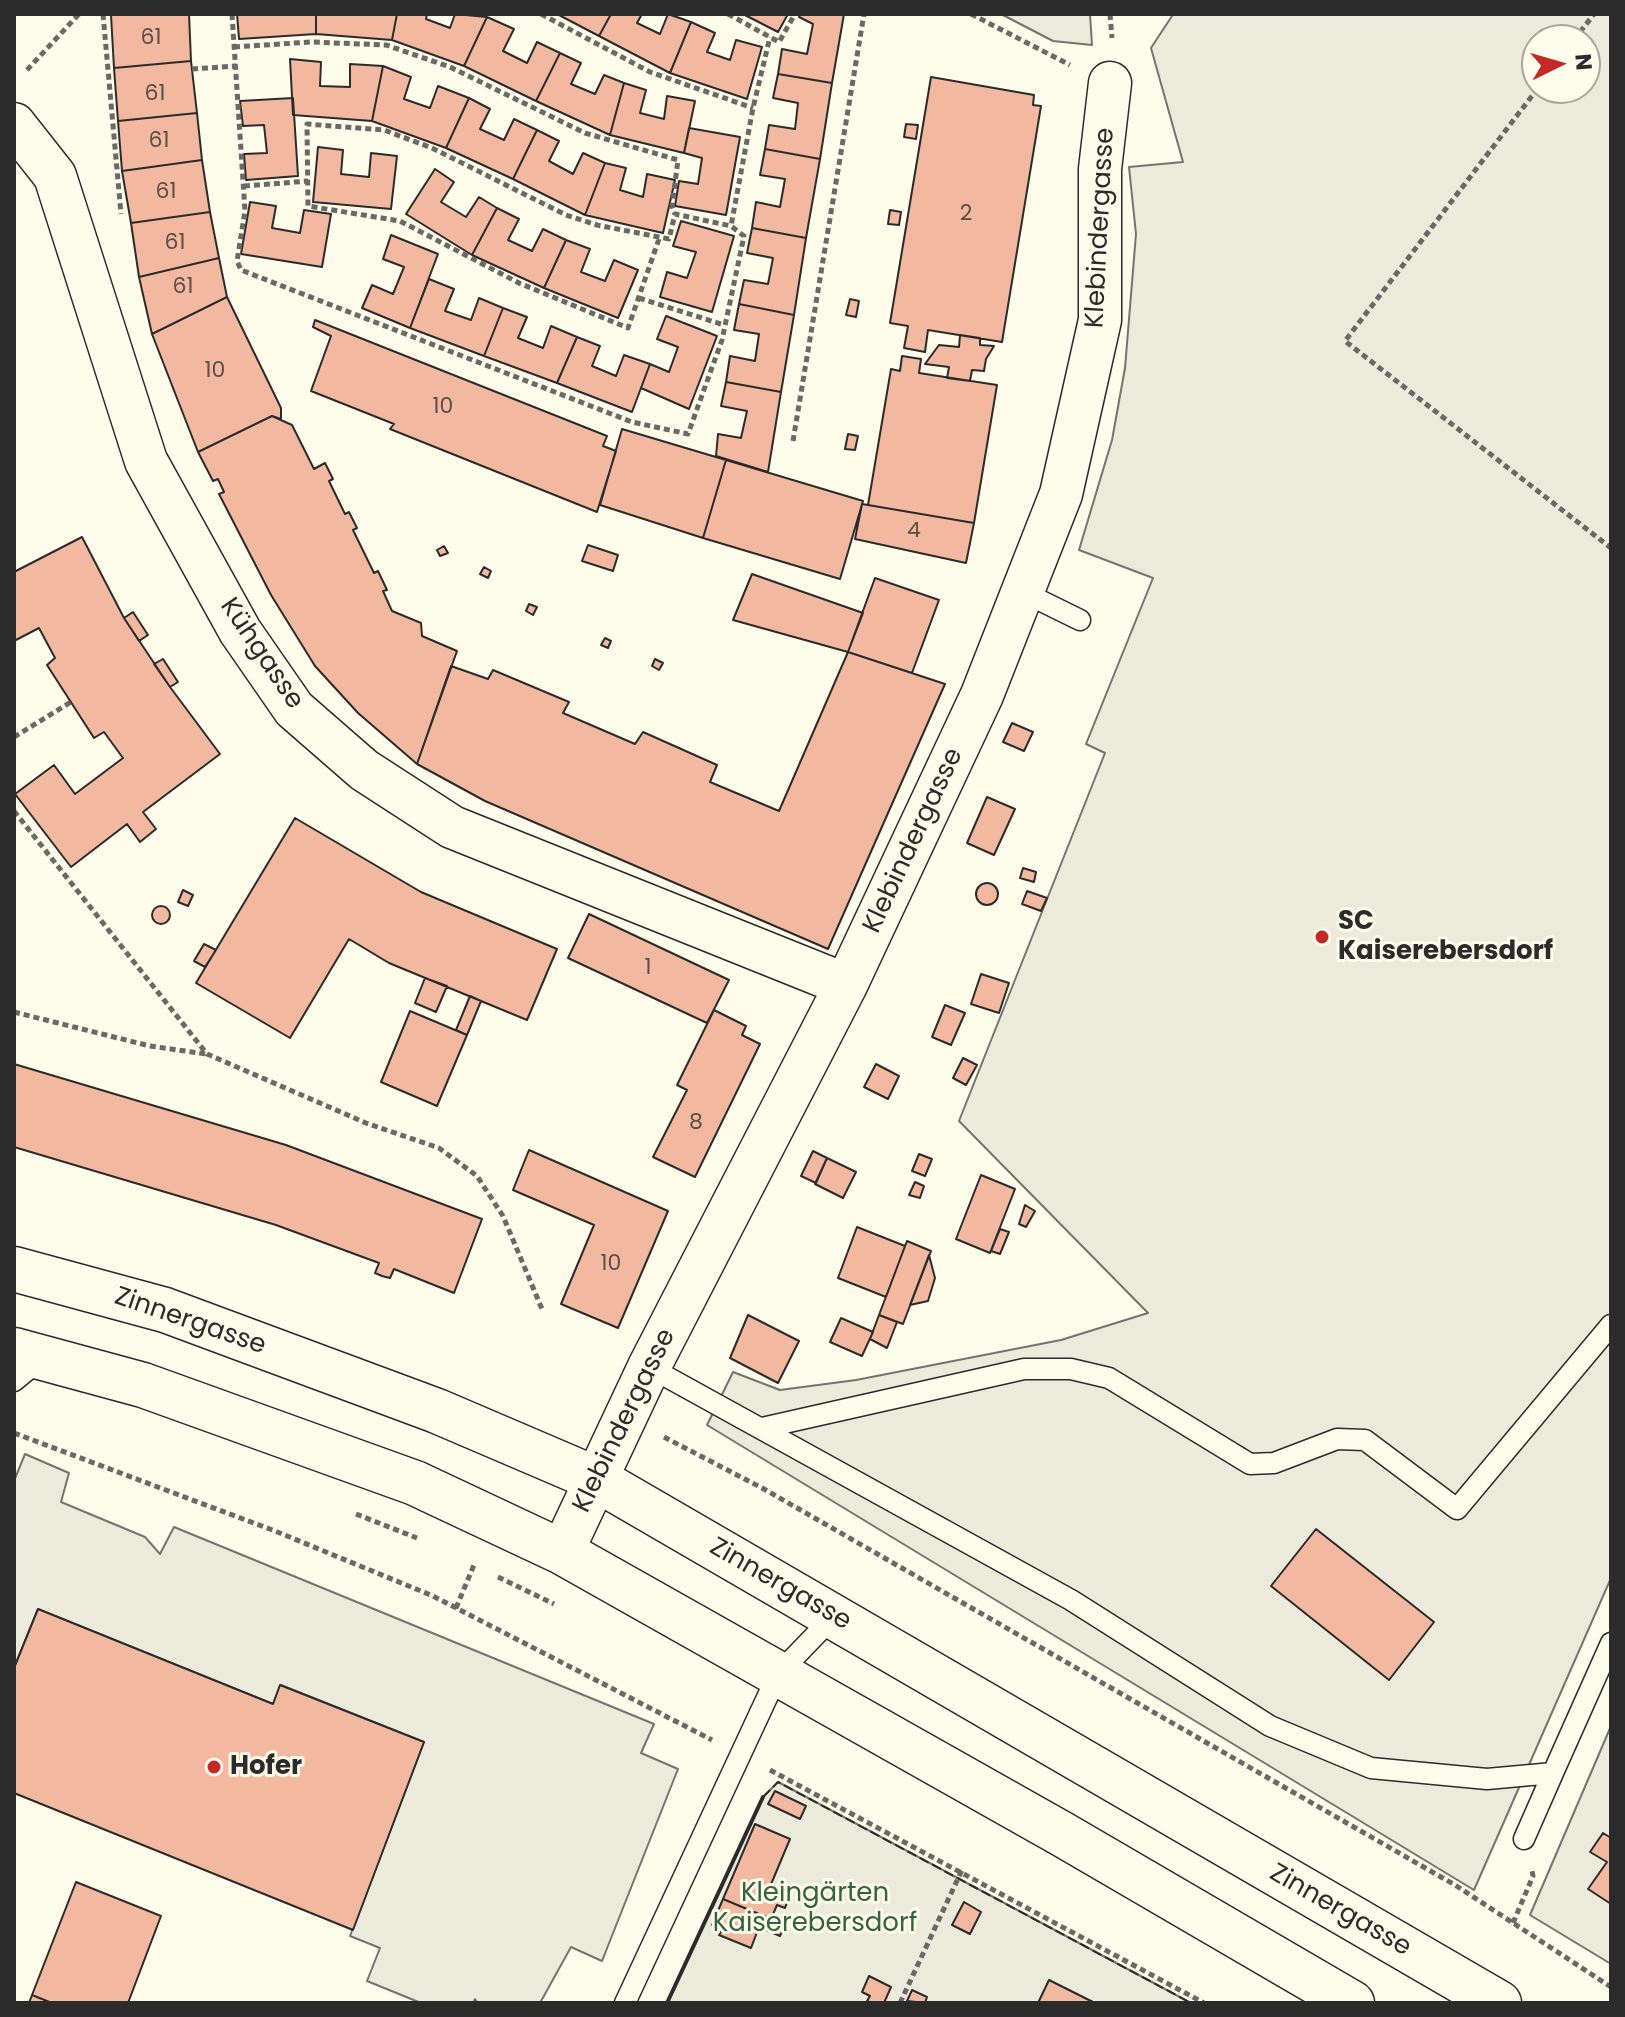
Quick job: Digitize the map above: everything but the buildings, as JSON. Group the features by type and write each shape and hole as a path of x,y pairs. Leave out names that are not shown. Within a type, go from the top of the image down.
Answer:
{"main road":[{"name":"Zinnergasse","path":"14,1269 165,1310 437,1411 596,1479 1499,2003"},
{"path":"24,1363 143,1385 415,1483 562,1552 1352,2003"}],"street":[{"name":"Klebindergasse","path":"562,1552 649,1367 846,985 982,695 1061,494 1100,320 1100,169 1110,83"},
{"name":"Kühgasse","path":"14,124 55,176 146,461 240,631 294,709 364,770 452,827 846,985"}],"lane":[{"path":"1023,592 1080,620"},
{"path":"762,1428 1024,1369 1071,1369 1109,1378 1250,1464 1274,1463 1337,1439 1365,1440 1457,1509 1611,1325"},
{"path":"649,1367 1071,1600 1270,1726 1371,1768 1487,1779 1553,1773"},
{"path":"625,2003 778,1674 834,1616"},
{"path":"1524,1839 1611,1643"}],"path":[{"path":"27,70 79,14"},
{"path":"103,14 121,214"},
{"path":"232,14 245,211 237,261 241,270 632,422 688,434 724,325 744,236 731,226 675,214"},
{"path":"541,14 650,72 753,108"},
{"path":"728,14 779,42 795,14"},
{"path":"793,441 864,14"},
{"path":"971,14 1110,83"},
{"path":"731,226 770,37"},
{"path":"234,47 311,42 386,45 450,67 585,133 678,160 672,206 675,214 669,239 659,239 566,215 432,148 367,127 307,124 308,206 400,221 519,283 628,328 659,239"},
{"path":"192,69 236,66"},
{"path":"107,77 115,76"},
{"path":"1526,104 1345,341 1611,548"},
{"path":"244,186 308,181"},
{"path":"639,298 724,325"},
{"path":"14,737 71,702"},
{"path":"14,811 207,1054"},
{"path":"14,1012 150,1046 207,1054 366,1123 439,1148 477,1176 503,1216 542,1309"},
{"path":"627,1418 764,1489 933,1584 1455,1885 1611,1987"},
{"path":"14,1433 275,1531 456,1608 474,1565 462,1559"},
{"path":"352,1513 424,1541"},
{"path":"1513,1923 1533,1876 1524,1839"},
{"path":"900,2003 962,1870 1204,2003"}],"green space":[{"path":"1001,14 1090,14 1092,45 1053,41"},
{"name":"SC Kaiserebersdorf","path":"1170,14 1611,14 1611,1578 1474,1890 707,1425 733,1372 780,1390 856,1380 1061,1340 1148,1313 959,1121 1105,753 1086,744 1153,578 1079,550 1112,440 1125,368 1136,234 1129,167 1183,162 1151,48 1172,16"},
{"path":"1611,1726 1611,1964 1530,1915"},
{"name":"Kleingärten Kaiserebersdorf","path":"778,1782 1191,2003 667,2003 763,1797"}],"shaded area":[{"path":"25,1454 69,1473 61,1502 145,1537 160,1554 174,1527 654,1724 641,1753 678,1769 602,1961 571,1947 540,2003 478,2003 475,1999 473,2003 421,2003 367,1981 380,1948 350,1936 424,1742 281,1685 273,1704 38,1609 14,1668 14,1481"}],"fence":[{"path":"763,1797 778,1782 1191,2003"}],"wall":[{"path":"667,2003 763,1797"}],"place":[{"name":"SC Kaiserebersdorf","path":"1322,937"},
{"name":"Hofer","path":"214,1767"}]}
